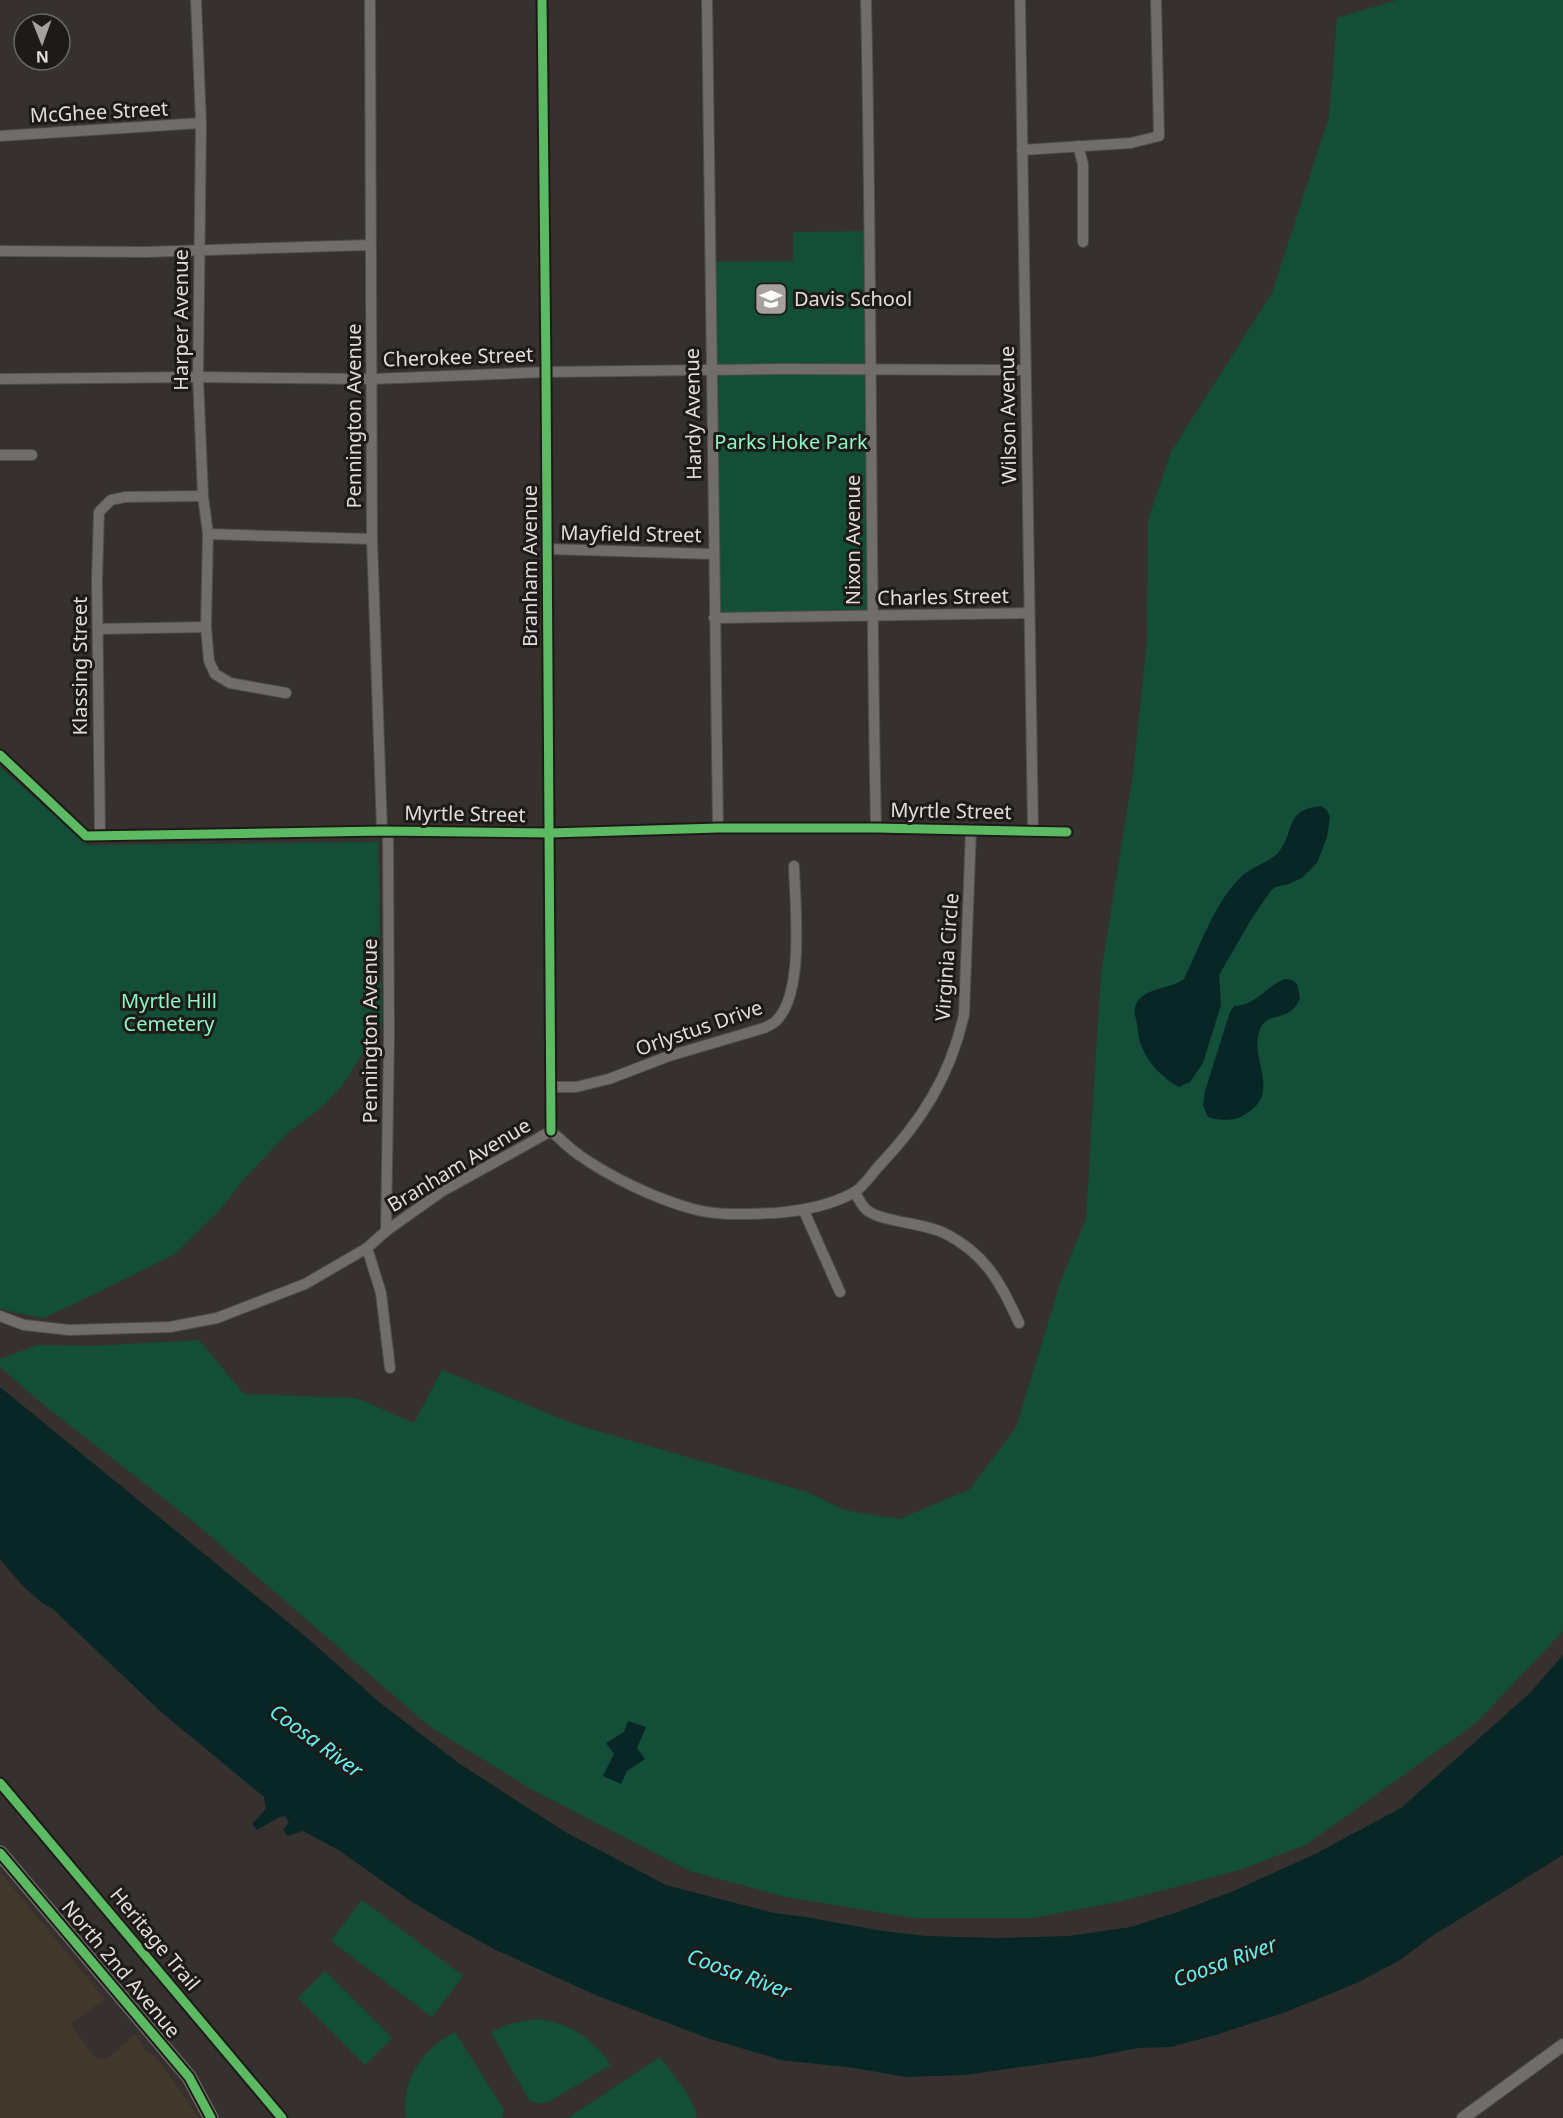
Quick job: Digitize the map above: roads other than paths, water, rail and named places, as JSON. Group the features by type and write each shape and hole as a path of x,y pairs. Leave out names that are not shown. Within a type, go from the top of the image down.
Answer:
{"main road":[{"name":"North 2nd Avenue","path":"0,1853 189,2077 210,2115"}],"street":[{"name":"Harper Avenue","path":"196,0 201,123 198,377 203,496 208,534 206,627 209,662 215,674 230,683 286,693"},
{"name":"Pennington Avenue","path":"370,0 372,539 385,831 389,1036 386,1231"},
{"name":"Branham Avenue","path":"0,1316 24,1325 69,1330 124,1330 196,1323 249,1307 305,1284 367,1248 386,1231 441,1192 551,1131 542,0"},
{"name":"Hardy Avenue","path":"707,0 718,828"},
{"name":"Nixon Avenue","path":"866,0 876,828"},
{"name":"Wilson Avenue","path":"1020,0 1033,830"},
{"path":"1022,150 1131,142 1159,136 1156,0"},
{"name":"McGhee Street","path":"0,136 201,123"},
{"path":"1078,146 1083,164 1083,242"},
{"path":"0,251 145,252 370,245"},
{"name":"Cherokee Street","path":"0,379 198,377 372,379 546,372 870,368 1025,370"},
{"path":"0,455 32,455"},
{"name":"Klassing Street","path":"100,836 99,512 111,500 125,497 203,496"},
{"path":"208,534 372,539"},
{"name":"Mayfield Street","path":"548,549 713,554"},
{"name":"Charles Street","path":"714,618 1028,613"},
{"path":"98,628 206,627"},
{"name":"Myrtle Street","path":"0,755 86,836 385,831 550,833 718,828 971,829 1067,832"},
{"name":"Virginia Circle","path":"551,1131 579,1155 616,1177 694,1209 741,1215 804,1211 855,1193 891,1154 934,1097 958,1038 964,1015 971,829"},
{"name":"Orlystus Drive","path":"549,1087 576,1087 609,1079 669,1056 764,1028 776,1021 790,994 795,974 794,866"},
{"path":"855,1193 870,1212 944,1232 970,1249 991,1270 1002,1286 1019,1323"},
{"path":"804,1211 840,1292"},
{"path":"367,1248 381,1293 390,1368"},
{"path":"1463,2118 1563,2045"}],"water":[{"path":"1321,806 1327,810 1330,817 1327,837 1317,863 1302,878 1275,887 1252,918 1219,975 1221,1005 1203,1063 1190,1082 1179,1087 1160,1073 1146,1056 1134,1012 1136,1004 1142,996 1184,979 1209,924 1233,886 1247,872 1278,853 1295,817 1309,808"},
{"path":"1285,979 1297,984 1300,998 1291,1011 1269,1019 1261,1027 1258,1051 1263,1085 1262,1096 1256,1106 1240,1117 1226,1120 1208,1117 1203,1105 1205,1091 1230,1012 1234,1006 1248,1003"},
{"name":"Coosa River","path":"0,1387 312,1642 379,1702 460,1764 567,1833 666,1885 774,1913 926,1936 998,1938 1068,1936 1131,1927 1236,1890 1315,1854 1401,1808 1530,1693 1563,1655 1563,1855 1432,1936 1400,1960 1359,1982 1286,2012 1170,2047 1138,2048 1092,2057 964,2075 905,2077 855,2068 781,2060 707,2038 598,1996 496,1950 412,1902 337,1849 303,1831 288,1836 283,1829 289,1823 285,1816 257,1830 252,1824 266,1809 264,1797 160,1711 53,1609 42,1603 22,1585 0,1559"},
{"path":"628,1721 646,1727 637,1748 645,1759 627,1771 621,1784 603,1776 614,1754 606,1743 624,1732"}],"place":[{"name":"Davis School","path":"771,299"}],"park label":[{"name":"Parks Hoke Park","path":"791,442"},
{"name":"Myrtle Hill Cemetery","path":"169,1012"}]}
